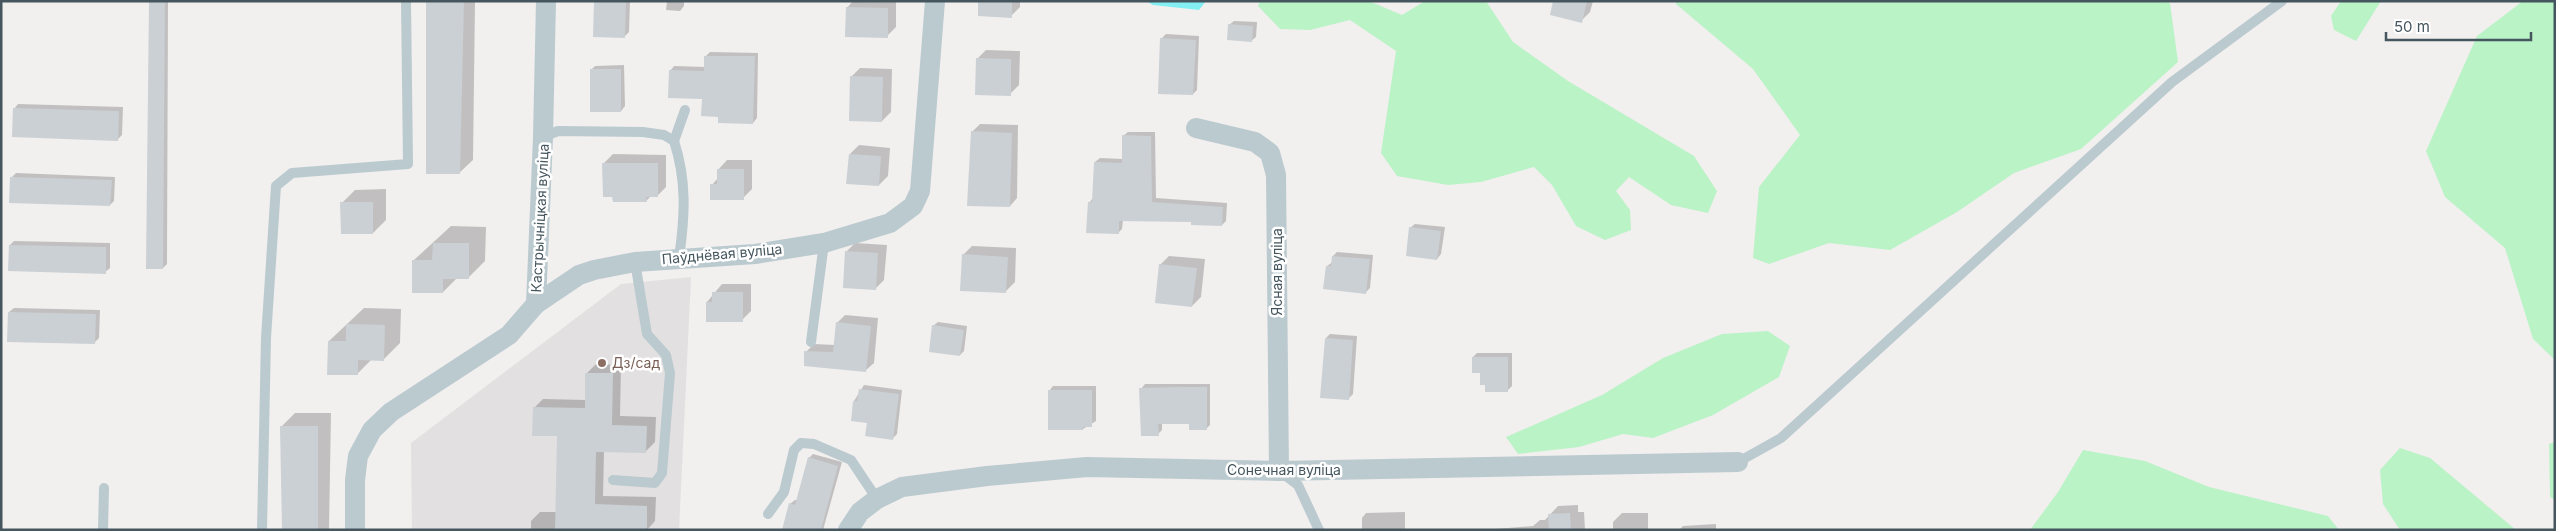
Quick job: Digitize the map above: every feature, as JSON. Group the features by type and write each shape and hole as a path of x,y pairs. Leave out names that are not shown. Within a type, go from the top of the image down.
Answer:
{"street":[{"name":"Кастрычніцкая вуліца","path":"355,530 355,480 358,456 372,430 399,406 509,335 536,304 546,1"},
{"name":"Паўднёвая вуліца","path":"536,304 579,275 636,262 755,254 824,243 890,223 913,206 920,191 935,1"},
{"name":"Ясная вуліца","path":"1196,128 1255,142 1270,153 1276,175 1279,471"},
{"name":"Сонечная вуліца","path":"848,530 860,512 877,499 902,488 987,476 1087,467 1279,471 1738,462"}],"lane":[{"path":"262,530 266,338 276,186 292,173 408,164 406,1"},
{"path":"1738,462 1780,438 2172,82 2282,1"},
{"path":"679,258 684,229 683,172 674,140 685,110"},
{"path":"543,137 558,131 643,132 664,135 674,140"},
{"path":"811,342 824,243"},
{"path":"613,480 654,483 662,473 670,373 666,355 647,334 636,262"},
{"path":"768,514 784,492 794,450 801,443 814,444 851,460 877,499"},
{"path":"1279,471 1298,485 1319,530"},
{"path":"104,488 104,530"}],"shaded area":[{"name":"Дз/сад","path":"691,277 679,530 412,530 411,443 621,284"}],"green space":[{"path":"1260,1 1369,1 1402,15 1425,1 1486,1 1513,42 1568,81 1694,156 1717,191 1708,213 1671,205 1629,177 1616,191 1630,210 1631,230 1605,240 1576,226 1552,185 1534,167 1481,182 1448,185 1397,176 1381,153 1396,51 1350,20 1310,30 1280,29 1258,6"},
{"path":"1676,1 2158,1 2170,3 2178,62 2081,149 2014,173 1957,212 1890,250 1829,243 1769,264 1753,258 1759,187 1800,135 1753,69 1676,4"},
{"path":"2341,1 2381,1 2356,41 2334,30 2331,16"},
{"path":"2523,1 2555,1 2555,360 2533,339 2505,248 2445,197 2426,151 2477,36"},
{"path":"1768,331 1790,346 1779,377 1713,415 1653,438 1623,434 1579,447 1518,454 1506,437 1602,395 1663,358 1722,334"},
{"path":"2555,442 2555,500 2550,497 2549,444"},
{"path":"2400,448 2430,458 2516,530 2400,530 2383,504 2380,470"},
{"path":"2083,450 2145,461 2209,487 2328,516 2339,530 2030,530 2058,492"}],"water":[{"path":"1146,1 1206,1 1199,10 1153,5"}],"building":[{"path":"149,1 165,1 163,269 146,269"},
{"path":"426,1 464,1 460,174 426,174"},
{"path":"594,1 626,1 625,38 593,37"},
{"path":"978,1 1012,1 1012,18 978,16"},
{"path":"1553,1 1587,1 1582,23 1550,15"},
{"path":"846,7 888,8 888,38 845,37"},
{"path":"1228,24 1253,26 1252,42 1227,40"},
{"path":"1160,38 1196,40 1193,95 1158,94"},
{"path":"704,56 755,56 753,124 718,123 718,117 701,116 702,99 668,98 669,70 704,71"},
{"path":"976,58 1011,59 1011,96 975,95"},
{"path":"590,69 621,69 621,112 590,112"},
{"path":"850,76 883,77 882,122 849,121"},
{"path":"13,108 119,111 118,141 12,137"},
{"path":"971,131 1012,133 1010,207 967,206"},
{"path":"1122,135 1151,136 1152,202 1223,207 1222,226 1191,225 1191,222 1119,221 1119,234 1086,233 1088,202 1092,202 1094,162 1122,163"},
{"path":"849,154 881,156 879,186 846,184"},
{"path":"602,163 658,163 658,197 646,197 647,202 613,202 612,197 603,197"},
{"path":"717,169 744,169 744,200 710,200 710,184 717,184"},
{"path":"10,177 112,180 110,206 9,203"},
{"path":"340,202 373,202 373,234 341,234"},
{"path":"1409,227 1441,231 1437,260 1406,256"},
{"path":"433,243 469,243 469,279 443,279 443,293 412,293 412,260 432,260"},
{"path":"9,245 106,247 106,274 8,271"},
{"path":"845,251 878,253 876,290 843,288"},
{"path":"962,254 1008,257 1006,293 960,291"},
{"path":"1332,256 1370,259 1366,294 1323,289 1326,266 1331,266"},
{"path":"1159,264 1197,268 1192,307 1155,303"},
{"path":"712,292 743,292 743,322 706,322 706,302 712,302"},
{"path":"8,312 96,314 95,344 7,342"},
{"path":"836,322 871,326 866,372 804,366 804,351 833,352"},
{"path":"346,324 385,325 384,361 358,360 358,375 327,375 328,341 346,341"},
{"path":"932,325 964,330 960,356 929,352"},
{"path":"1325,338 1353,340 1349,400 1320,398"},
{"path":"1472,357 1508,357 1508,392 1485,392 1485,385 1480,385 1480,373 1472,373"},
{"path":"585,373 613,373 612,425 647,426 646,453 596,452 595,504 647,506 647,530 555,530 557,436 532,436 533,407 585,408"},
{"path":"1207,387 1207,430 1189,430 1189,424 1158,424 1159,436 1141,436 1139,388"},
{"path":"859,389 899,394 893,440 865,436 867,423 851,421 853,401 857,401"},
{"path":"1048,390 1092,390 1092,427 1083,427 1083,430 1048,430"},
{"path":"280,426 318,426 318,530 282,530"},
{"path":"808,457 838,466 821,530 782,530 789,503 795,505"},
{"path":"1570,513 1571,530 1549,530 1548,514"}],"place":[{"name":"Дз/сад","path":"602,363"}]}
